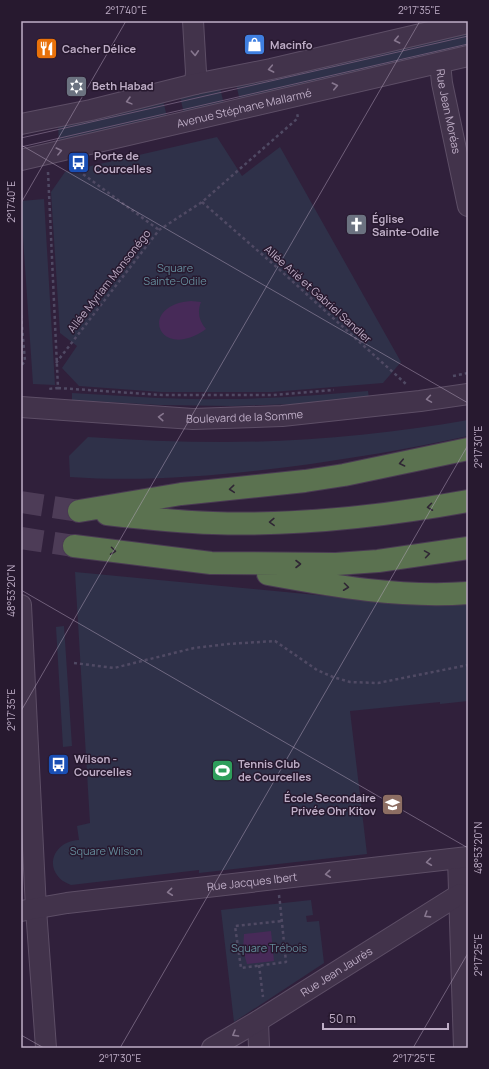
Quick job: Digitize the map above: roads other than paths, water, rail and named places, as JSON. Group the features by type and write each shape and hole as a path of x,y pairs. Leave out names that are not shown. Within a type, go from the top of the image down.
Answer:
{"highway":[{"path":"468,449 344,475 298,482 181,494 80,511 161,520 214,523 253,523 350,518 468,501"},
{"path":"74,546 212,563 321,584 380,591 429,594 468,593"},
{"path":"212,563 336,564 378,561 468,548"}],"street":[{"path":"193,21 196,72 195,84"},
{"path":"21,124 105,107 195,84 271,69 468,23"},
{"name":"Avenue Stéphane Mallarmé","path":"21,160 468,56"},
{"name":"Rue Jean Moréas","path":"440,63 442,83 468,206"},
{"name":"Boulevard de la Somme","path":"21,407 193,419 290,415 420,401 468,394"},
{"path":"21,605 28,910 46,1048"},
{"path":"463,858 460,894 464,1048"},
{"name":"Rue Jacques Ibert","path":"28,910 67,903 463,858"},
{"name":"Rue Jean Jaurès","path":"212,1048 261,1012 460,894"},
{"path":"259,1048 261,1012"}],"tunnel":[{"path":"21,502 79,511"},
{"path":"21,538 74,546"}],"tram line":[{"path":"21,138 468,36"},
{"path":"21,147 468,44"}],"place":[{"name":"Macinfo","path":"254,45"},
{"name":"Cacher Délice","path":"47,49"},
{"name":"Beth Habad","path":"77,86"},
{"name":"Porte de Courcelles","path":"79,162"},
{"name":"Église Sainte-Odile","path":"356,225"},
{"name":"Wilson - Courcelles","path":"58,765"},
{"name":"Tennis Club de Courcelles","path":"222,770"},
{"name":"École Secondaire Privée Ohr Kitov","path":"392,804"}],"park label":[{"name":"Square Sainte-Odile","path":"175,274"},
{"name":"Square Wilson","path":"106,851"},
{"name":"Square Trébois","path":"269,948"}]}
